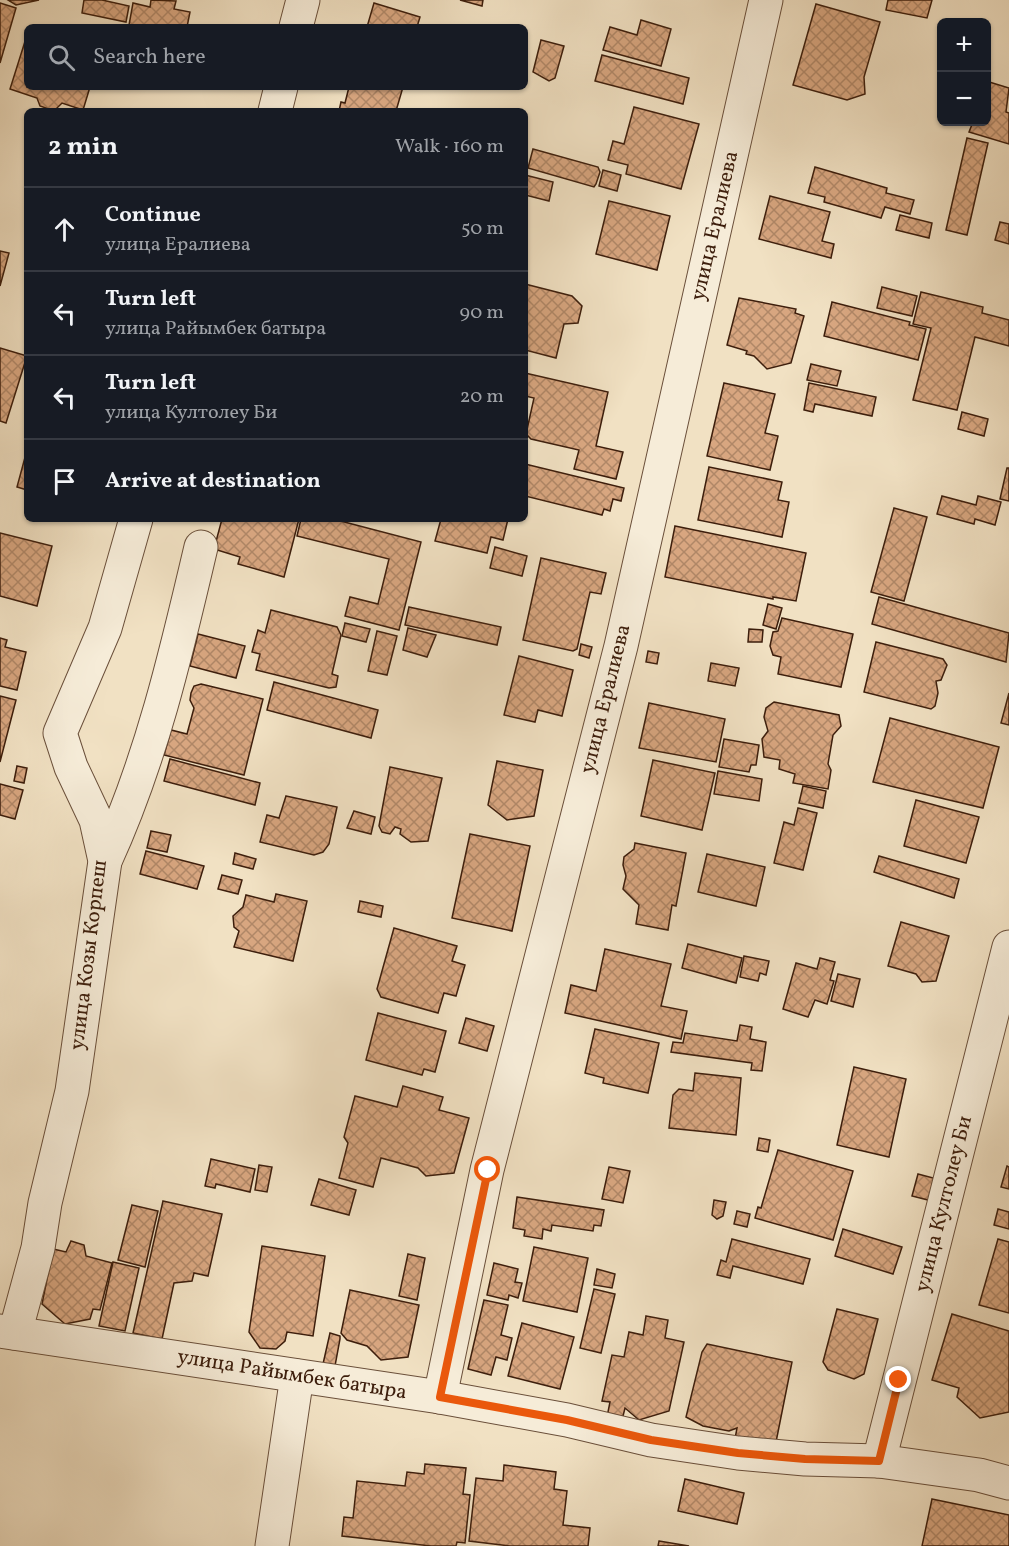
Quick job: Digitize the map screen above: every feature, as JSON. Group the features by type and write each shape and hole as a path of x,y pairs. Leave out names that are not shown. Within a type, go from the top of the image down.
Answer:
{"street":[{"path":"297,24 303,0"},
{"name":"улица Ералиева","path":"440,1397 488,1170 621,646 766,0"},
{"path":"275,108 280,90"},
{"name":"улица Козы Корпеш","path":"7,1332 38,1248 45,1203 72,1091 105,861 96,820 71,767 60,733 105,628 135,522"},
{"path":"105,861 134,793 178,645 201,548"},
{"path":"84,796 103,805 119,801 134,793"},
{"name":"улица Култолеу Би","path":"879,1461 1009,947"},
{"name":"улица Райымбек батыра","path":"7,1332 440,1397 567,1420 651,1440 738,1453 805,1459 879,1461 979,1475 1009,1483"},
{"path":"272,1546 297,1376"}],"building":[{"path":"8,0 39,0 16,5"},
{"path":"84,0 102,0 129,6 126,22 82,13"},
{"path":"151,0 176,1 174,9 190,12 188,24 129,24 133,3 150,7"},
{"path":"460,0 483,0 482,6"},
{"path":"888,0 932,0 927,18 886,10"},
{"path":"0,3 16,8 0,63"},
{"path":"374,3 420,17 418,24 368,24"},
{"path":"816,4 880,22 864,77 865,94 847,100 793,85"},
{"path":"641,20 671,29 661,66 603,50 610,27 637,35"},
{"path":"541,40 564,46 555,78 549,81 533,72"},
{"path":"24,45 24,90 89,90 84,108 62,103 57,108 46,108 40,106 37,98 10,89"},
{"path":"602,55 689,78 683,104 595,81"},
{"path":"991,83 1009,88 1006,112 1009,113 1009,144 969,132 971,126 991,126"},
{"path":"348,90 402,90 397,108 340,108 341,102 345,103"},
{"path":"634,107 699,124 681,189 626,174 628,165 608,160 613,141 624,144"},
{"path":"967,138 988,143 967,235 946,230"},
{"path":"533,149 598,167 600,172 596,184 594,187 528,168"},
{"path":"815,167 887,188 886,193 914,200 910,214 885,207 881,218 824,202 825,197 808,193"},
{"path":"603,170 621,175 617,191 599,186"},
{"path":"528,176 553,182 549,201 528,196"},
{"path":"770,196 830,212 822,241 834,244 831,258 759,239"},
{"path":"609,201 670,216 657,270 596,254"},
{"path":"900,215 932,223 929,238 896,230"},
{"path":"1000,222 1009,224 1009,244 995,240"},
{"path":"0,251 9,253 0,286"},
{"path":"528,285 572,296 582,306 578,323 564,324 556,358 528,351"},
{"path":"882,287 917,296 912,316 877,308"},
{"path":"921,292 983,307 982,313 1009,320 1009,346 975,337 957,410 913,400 931,328 913,324"},
{"path":"739,298 796,309 795,313 804,316 791,363 767,369 754,356 746,354 747,351 727,345"},
{"path":"832,302 910,322 909,325 926,329 918,360 824,336"},
{"path":"0,348 24,355 24,366 6,423 0,421"},
{"path":"811,364 841,371 837,386 807,380"},
{"path":"528,374 608,392 596,446 623,452 616,479 574,469 579,450 531,439 528,436 528,425 534,398 528,397"},
{"path":"724,383 775,394 765,433 778,436 770,470 707,456"},
{"path":"809,383 876,397 872,416 815,404 813,412 804,410"},
{"path":"962,412 988,419 984,436 958,429"},
{"path":"24,461 24,489 17,487"},
{"path":"528,465 624,488 621,501 613,499 610,511 604,509 602,515 528,497"},
{"path":"709,467 782,482 778,500 789,502 782,537 698,520"},
{"path":"1007,468 1009,468 1009,501 1000,499"},
{"path":"942,496 976,505 978,496 1001,502 995,525 975,519 974,524 937,514"},
{"path":"894,508 927,517 904,601 871,592"},
{"path":"221,522 298,522 284,577 238,564 240,557 214,549"},
{"path":"300,522 344,522 421,542 399,630 345,616 350,597 378,604 389,559 297,536"},
{"path":"440,522 507,522 503,540 491,537 487,553 435,541"},
{"path":"675,526 806,553 796,601 773,597 773,599 665,577"},
{"path":"0,533 52,546 37,606 0,596"},
{"path":"495,547 527,556 522,576 490,568"},
{"path":"541,558 606,573 601,594 590,592 577,649 573,651 523,640"},
{"path":"879,597 1009,633 1006,662 872,624"},
{"path":"768,604 782,608 776,629 763,625"},
{"path":"409,607 501,627 497,645 405,625"},
{"path":"271,610 337,627 341,635 332,674 338,676 336,687 329,688 256,670 260,654 252,652 258,630 265,633"},
{"path":"782,618 853,634 841,687 778,674 781,657 773,655 770,646 773,632 778,631"},
{"path":"345,623 370,629 366,642 342,636"},
{"path":"408,628 436,635 427,657 403,650"},
{"path":"749,629 763,630 762,642 748,642"},
{"path":"377,631 397,636 387,675 368,671"},
{"path":"198,634 245,646 236,678 190,666"},
{"path":"0,638 7,640 5,647 26,652 17,690 0,686"},
{"path":"876,642 943,659 947,665 941,680 936,681 938,693 935,706 931,709 864,692"},
{"path":"581,644 592,647 589,658 579,655"},
{"path":"648,651 659,653 657,664 646,662"},
{"path":"519,656 573,670 562,716 538,710 535,722 504,715"},
{"path":"711,663 739,668 735,686 708,681"},
{"path":"274,682 378,710 371,738 267,710"},
{"path":"201,684 263,699 244,775 164,755 171,730 187,734 194,708 190,700 191,693 194,686"},
{"path":"1009,693 1009,725 1001,723"},
{"path":"0,696 16,700 0,762"},
{"path":"774,702 839,715 841,726 833,735 828,764 831,770 828,789 793,783 795,774 779,769 780,760 764,757 762,739 768,731 764,717 766,708"},
{"path":"649,703 725,719 716,762 639,748"},
{"path":"890,718 999,747 983,808 873,782"},
{"path":"724,739 759,745 756,765 751,765 749,772 719,767"},
{"path":"170,759 260,783 255,805 164,781"},
{"path":"653,760 715,773 702,830 641,816"},
{"path":"497,761 543,770 534,816 507,820 488,805"},
{"path":"17,766 27,768 24,783 14,781"},
{"path":"390,767 442,778 428,841 411,842 400,834 401,829 395,827 390,834 382,832 379,826"},
{"path":"718,771 762,779 759,801 714,794"},
{"path":"0,784 23,790 15,819 0,815"},
{"path":"803,786 826,791 823,808 799,803"},
{"path":"286,796 337,807 329,844 323,852 314,855 260,842 267,815 279,818"},
{"path":"916,800 979,817 966,863 904,846"},
{"path":"798,808 817,813 803,870 774,863 784,822 794,825"},
{"path":"354,811 375,817 371,834 347,828"},
{"path":"151,831 171,835 167,852 147,848"},
{"path":"470,834 530,846 512,931 452,918"},
{"path":"635,843 686,853 676,906 672,905 668,930 636,924 639,905 623,889 626,876 623,865 624,857 634,849"},
{"path":"146,851 204,866 197,889 140,874"},
{"path":"235,853 256,859 253,869 233,864"},
{"path":"707,854 765,867 756,906 698,892"},
{"path":"879,856 959,879 954,898 874,872"},
{"path":"222,875 242,880 238,894 218,889"},
{"path":"276,894 307,901 293,961 234,947 239,931 234,927 233,916 243,907 246,895 274,902"},
{"path":"360,901 383,906 381,917 358,912"},
{"path":"901,922 949,936 936,981 922,982 916,974 888,966"},
{"path":"394,928 457,946 452,961 465,965 456,996 444,993 438,1013 381,997 377,989"},
{"path":"688,944 742,958 736,983 682,968"},
{"path":"605,949 671,964 661,1006 687,1011 681,1039 565,1013 571,985 596,991"},
{"path":"744,956 769,961 766,975 760,973 758,981 740,977"},
{"path":"820,958 835,962 830,980 834,981 827,1004 815,1000 808,1017 783,1009 796,963 817,969"},
{"path":"838,974 860,979 853,1007 831,1001"},
{"path":"378,1013 446,1031 435,1072 424,1069 422,1075 366,1060"},
{"path":"466,1018 494,1026 487,1051 459,1043"},
{"path":"740,1025 752,1027 750,1039 766,1042 762,1071 751,1070 752,1063 671,1052 673,1042 683,1043 685,1033 737,1041"},
{"path":"595,1029 659,1043 648,1093 603,1083 604,1078 585,1073"},
{"path":"854,1067 906,1079 889,1157 837,1145"},
{"path":"695,1073 741,1078 736,1135 669,1128 673,1095 679,1089 693,1091"},
{"path":"403,1086 443,1097 439,1110 469,1118 454,1173 426,1176 418,1168 381,1158 373,1187 339,1178 348,1143 344,1137 355,1096 397,1107"},
{"path":"759,1138 770,1140 768,1152 757,1150"},
{"path":"778,1150 853,1171 833,1240 755,1218 758,1207 761,1208"},
{"path":"211,1159 255,1169 250,1192 216,1184 215,1188 205,1186"},
{"path":"259,1165 272,1167 267,1192 255,1190"},
{"path":"1007,1166 1009,1167 1009,1189 1001,1187"},
{"path":"609,1167 630,1171 623,1203 602,1199"},
{"path":"918,1174 937,1179 932,1201 912,1196"},
{"path":"319,1179 356,1190 349,1215 311,1205"},
{"path":"517,1197 604,1210 601,1226 594,1225 593,1231 552,1225 551,1231 543,1229 542,1239 524,1236 525,1230 513,1228"},
{"path":"714,1200 726,1202 723,1216 717,1219 712,1215"},
{"path":"163,1201 222,1214 208,1276 194,1273 192,1281 174,1283 162,1339 133,1333"},
{"path":"132,1205 158,1211 145,1267 118,1260"},
{"path":"998,1209 1009,1212 1009,1229 994,1225"},
{"path":"737,1211 750,1214 747,1227 734,1224"},
{"path":"843,1229 902,1247 893,1274 835,1256"},
{"path":"732,1239 810,1259 803,1284 733,1266 730,1278 717,1275 721,1260 726,1262"},
{"path":"998,1239 1009,1242 1009,1313 979,1305"},
{"path":"71,1241 84,1245 86,1256 112,1263 100,1310 93,1309 90,1319 65,1324 42,1304 53,1249 66,1252"},
{"path":"262,1246 325,1256 313,1336 287,1332 285,1341 276,1349 260,1348 249,1332"},
{"path":"534,1247 588,1258 577,1312 523,1301"},
{"path":"408,1254 425,1258 417,1300 399,1296"},
{"path":"113,1262 139,1268 125,1331 99,1326"},
{"path":"494,1263 518,1269 515,1282 522,1283 518,1298 509,1295 508,1300 487,1295"},
{"path":"597,1269 615,1274 612,1288 594,1285"},
{"path":"594,1289 615,1294 601,1353 580,1348"},
{"path":"350,1290 419,1305 408,1357 381,1360 367,1346 347,1340 341,1333"},
{"path":"484,1300 508,1305 501,1335 512,1338 507,1360 496,1357 491,1375 468,1369"},
{"path":"837,1309 878,1319 864,1374 854,1379 828,1370 823,1362"},
{"path":"952,1314 1009,1331 1009,1412 980,1418 957,1397 959,1388 932,1380"},
{"path":"646,1316 668,1320 665,1338 684,1342 669,1411 639,1420 625,1408 622,1420 607,1417 610,1402 602,1401 612,1355 624,1357 629,1332 643,1335"},
{"path":"522,1323 574,1337 560,1389 508,1376"},
{"path":"330,1333 340,1336 335,1366 323,1364"},
{"path":"707,1344 792,1362 775,1447 735,1439 737,1428 729,1431 703,1426 686,1417 702,1352"},
{"path":"425,1464 466,1468 463,1494 470,1495 465,1543 457,1542 456,1546 431,1546 342,1536 344,1517 353,1518 357,1481 405,1486 407,1472 424,1474"},
{"path":"504,1465 556,1472 554,1489 567,1491 563,1525 590,1528 588,1546 510,1546 469,1541 476,1478 503,1481"},
{"path":"685,1479 744,1493 737,1524 678,1511"},
{"path":"932,1499 1009,1515 1009,1546 922,1546"},
{"path":"659,1541 689,1546 658,1546"}],"route":[{"path":"488,1170 440,1397 567,1420 651,1440 738,1453 805,1459 879,1461 899,1380"}]}
